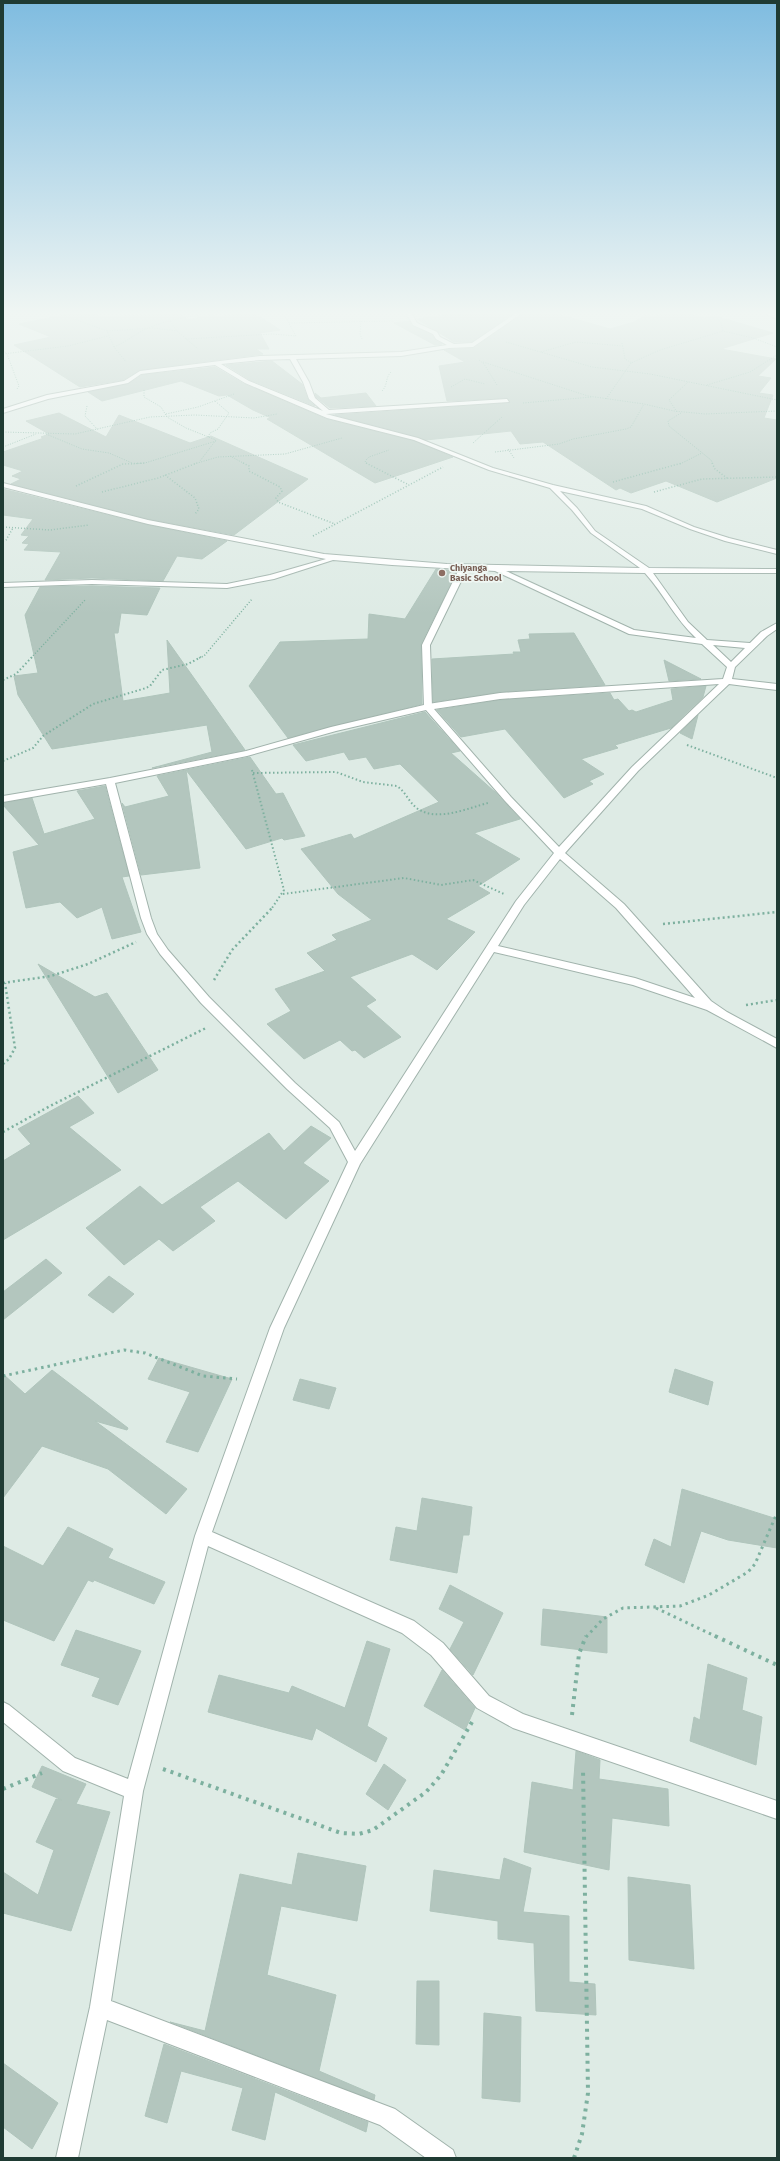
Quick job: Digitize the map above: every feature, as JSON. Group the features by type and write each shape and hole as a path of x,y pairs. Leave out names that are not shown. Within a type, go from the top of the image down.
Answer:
{"street":[{"path":"316,412 416,439 461,458 552,487 644,507 692,528 727,540 777,552"},
{"path":"3,485 77,506 178,529 287,551 335,558 494,568 777,571"},
{"path":"552,487 575,509 585,524 594,532 646,569 659,584 685,624 731,666"},
{"path":"3,585 102,582 227,586 271,577 335,558"},
{"path":"464,567 426,645 428,707 508,799 559,853 608,894 642,930 691,987 713,1009"},
{"path":"494,568 632,632 705,642 752,646"},
{"path":"67,2158 100,2007 134,1791 203,1536 277,1328 354,1162 520,903 559,853 666,738 728,681 731,666 777,625"},
{"path":"3,799 110,781 247,753 334,729 428,707 500,696 728,681 777,687"},
{"path":"761,686 777,696"},
{"path":"110,781 152,934 164,952 205,1000 291,1086 335,1125 354,1162"},
{"path":"491,948 654,987 713,1009 777,1044"},
{"path":"203,1536 408,1627 437,1649 484,1702 519,1722 777,1810"},
{"path":"3,1711 70,1764 134,1791"},
{"path":"100,2007 388,2117 445,2158"}],"path":[{"path":"164,412 166,415 189,430 208,437 216,442"},
{"path":"3,432 81,433 137,419 179,412"},
{"path":"208,437 210,433 218,429 229,412"},
{"path":"166,415 254,418 287,412"},
{"path":"490,452 559,444 626,430 631,427 640,412"},
{"path":"677,412 705,414 757,412"},
{"path":"681,412 668,421 669,426 712,462 715,469 728,478"},
{"path":"77,506 97,493 165,475 200,462 230,456 285,454 377,428"},
{"path":"3,447 38,433"},
{"path":"45,433 82,449 109,453 132,463"},
{"path":"410,485 370,466 365,461 369,457 416,439"},
{"path":"49,498 123,464 142,463 216,442"},
{"path":"200,462 216,442"},
{"path":"580,492 675,466 702,453"},
{"path":"230,456 249,466 249,471 280,487 282,491 276,498 278,502 335,524"},
{"path":"287,551 461,458"},
{"path":"165,475 195,498 199,509 196,514 178,529"},
{"path":"626,502 694,480 777,477"},
{"path":"3,527 50,530 92,524"},
{"path":"3,541 6,540 13,528"},
{"path":"3,761 32,748 43,736 93,704 150,686 162,670 200,659 271,577"},
{"path":"3,680 16,674 102,582"},
{"path":"666,738 777,778"},
{"path":"205,1000 222,963 245,935 283,894 284,886 247,753"},
{"path":"253,773 336,772 363,782 397,786 402,789 418,810 435,815 508,799"},
{"path":"283,894 401,878 441,885 474,880 520,903"},
{"path":"642,930 664,924 719,919 727,916 777,912"},
{"path":"3,1064 13,1053 15,1048 4,983 40,979 66,972 88,964 152,934"},
{"path":"3,1132 50,1106 224,1019"},
{"path":"3,1376 124,1350 145,1353 202,1376 258,1379"},
{"path":"574,2158 582,2134 588,2093 576,1742 579,1654 587,1634 603,1619 623,1608 680,1606 709,1596 748,1572 755,1564 777,1514"},
{"path":"656,1607 777,1665"},
{"path":"142,1761 341,1833 359,1834 373,1830 393,1817 433,1785 484,1702"},
{"path":"3,1789 70,1764"}],"building":[{"path":"257,412 309,412 326,419 414,441 453,457 375,483 267,419 271,418"},
{"path":"381,412 766,412 764,418 777,420 777,478 717,502 666,481 631,493 620,488 616,490 543,442 520,444 511,431 426,440 335,415"},
{"path":"59,413 106,437 119,415 190,443 211,436 308,479 234,535 148,519 11,484 21,479 12,476 23,471 3,465 3,452 44,438 41,437 49,434 26,421"},
{"path":"3,489 148,525 227,541 202,559 177,556 163,581 92,578 45,580 61,552 24,550 29,544 22,543 29,536 21,535 33,519 3,515"},
{"path":"436,569 457,571 421,644 422,704 288,738 249,686 280,642 368,639 369,614 405,619"},
{"path":"92,586 160,588 147,615 121,613 118,633 114,633 123,701 170,693 167,640 245,750 152,768 212,752 207,725 52,749 18,695 14,676 38,673 25,615 40,587"},
{"path":"574,633 605,685 500,692 433,702 432,659 514,654 513,652 521,652 518,640 530,639 529,634"},
{"path":"664,660 701,679 669,681"},
{"path":"706,686 703,697 671,728 615,745 618,748 581,759 604,774 589,781 593,784 564,798 505,729 461,737 437,710 500,700 610,693 614,700 618,699 629,711 632,710 636,712 673,700 671,689"},
{"path":"425,712 460,751 451,753 495,792 520,819 474,833 520,859 478,886 490,893 446,919 475,932 437,970 412,954 350,977 376,1000 366,1006 401,1037 364,1058 355,1050 352,1051 340,1040 304,1059 267,1024 291,1011 275,989 325,971 307,953 337,940 332,935 372,920 338,894 301,849 351,834 354,839 439,802 400,764 374,769 366,757 349,760 344,752 306,761 293,745"},
{"path":"698,715 692,739 680,733"},
{"path":"250,757 276,794 283,793 305,836 284,840 282,838 246,849 186,770"},
{"path":"186,770 200,868 141,875 122,803 125,807 169,796 157,776"},
{"path":"105,786 129,876 122,877 141,932 112,939 102,907 77,918 60,902 26,908 13,852 39,845 3,805 3,803 32,798 44,834 95,819 77,791"},
{"path":"38,964 95,997 107,993 158,1070 118,1093"},
{"path":"78,1096 94,1113 69,1127 121,1170 3,1240 3,1161 31,1144 18,1129"},
{"path":"311,1126 331,1138 303,1163 329,1181 286,1219 238,1181 200,1207 215,1221 173,1251 159,1239 124,1265 86,1228 140,1186 162,1205 269,1133 284,1151"},
{"path":"46,1259 62,1273 3,1320 3,1292"},
{"path":"109,1276 134,1294 113,1313 88,1295"},
{"path":"159,1358 232,1379 198,1452 166,1442 190,1392 148,1379"},
{"path":"675,1369 713,1382 708,1405 669,1392"},
{"path":"52,1370 128,1428 127,1430 95,1421 187,1489 166,1514 108,1469 42,1446 3,1498 3,1374 25,1394"},
{"path":"300,1379 336,1388 329,1409 293,1400"},
{"path":"682,1489 777,1519 777,1548 728,1540 701,1531 684,1583 645,1565 654,1539 671,1547"},
{"path":"422,1498 472,1507 469,1535 463,1535 457,1573 390,1560 396,1527 417,1531"},
{"path":"68,1527 113,1549 108,1558 165,1582 154,1604 94,1580 93,1582 88,1580 54,1641 3,1620 3,1546 43,1566"},
{"path":"450,1585 503,1613 473,1675 450,1649 464,1622 439,1609"},
{"path":"543,1609 607,1617 607,1653 541,1645"},
{"path":"76,1630 141,1651 118,1705 92,1696 100,1678 61,1665"},
{"path":"367,1641 390,1649 367,1726 387,1738 376,1762 316,1728 312,1740 208,1712 219,1675 289,1693 292,1686 345,1708"},
{"path":"708,1664 747,1678 742,1710 762,1717 756,1765 690,1741 694,1717 700,1720"},
{"path":"442,1670 475,1708 465,1730 424,1706"},
{"path":"576,1751 600,1760 599,1779 668,1789 669,1826 612,1818 609,1870 524,1852 532,1782 573,1790"},
{"path":"384,1764 406,1780 388,1810 366,1794"},
{"path":"42,1766 86,1784 76,1804 110,1812 71,1931 3,1913 3,1872 38,1895 54,1850 36,1842 56,1799 62,1800 32,1787"},
{"path":"298,1853 366,1866 357,1921 281,1906 267,1975 336,1995 319,2071 375,2095 374,2100 170,2022 205,2031 240,1874 292,1885"},
{"path":"504,1858 531,1868 523,1912 569,1916 569,1982 595,1984 596,2015 536,2011 534,1943 498,1939 498,1921 430,1911 434,1870 500,1880"},
{"path":"628,1877 690,1885 694,1969 629,1960"},
{"path":"417,1981 439,1981 439,2045 416,2044"},
{"path":"484,2013 521,2017 520,2102 482,2098"},
{"path":"164,2044 368,2122 366,2132 275,2092 265,2140 232,2130 243,2088 181,2071 167,2123 145,2116"},
{"path":"3,2063 58,2103 32,2149 3,2127"}],"place":[{"name":"Chiyanga Basic School","path":"442,573"}]}
